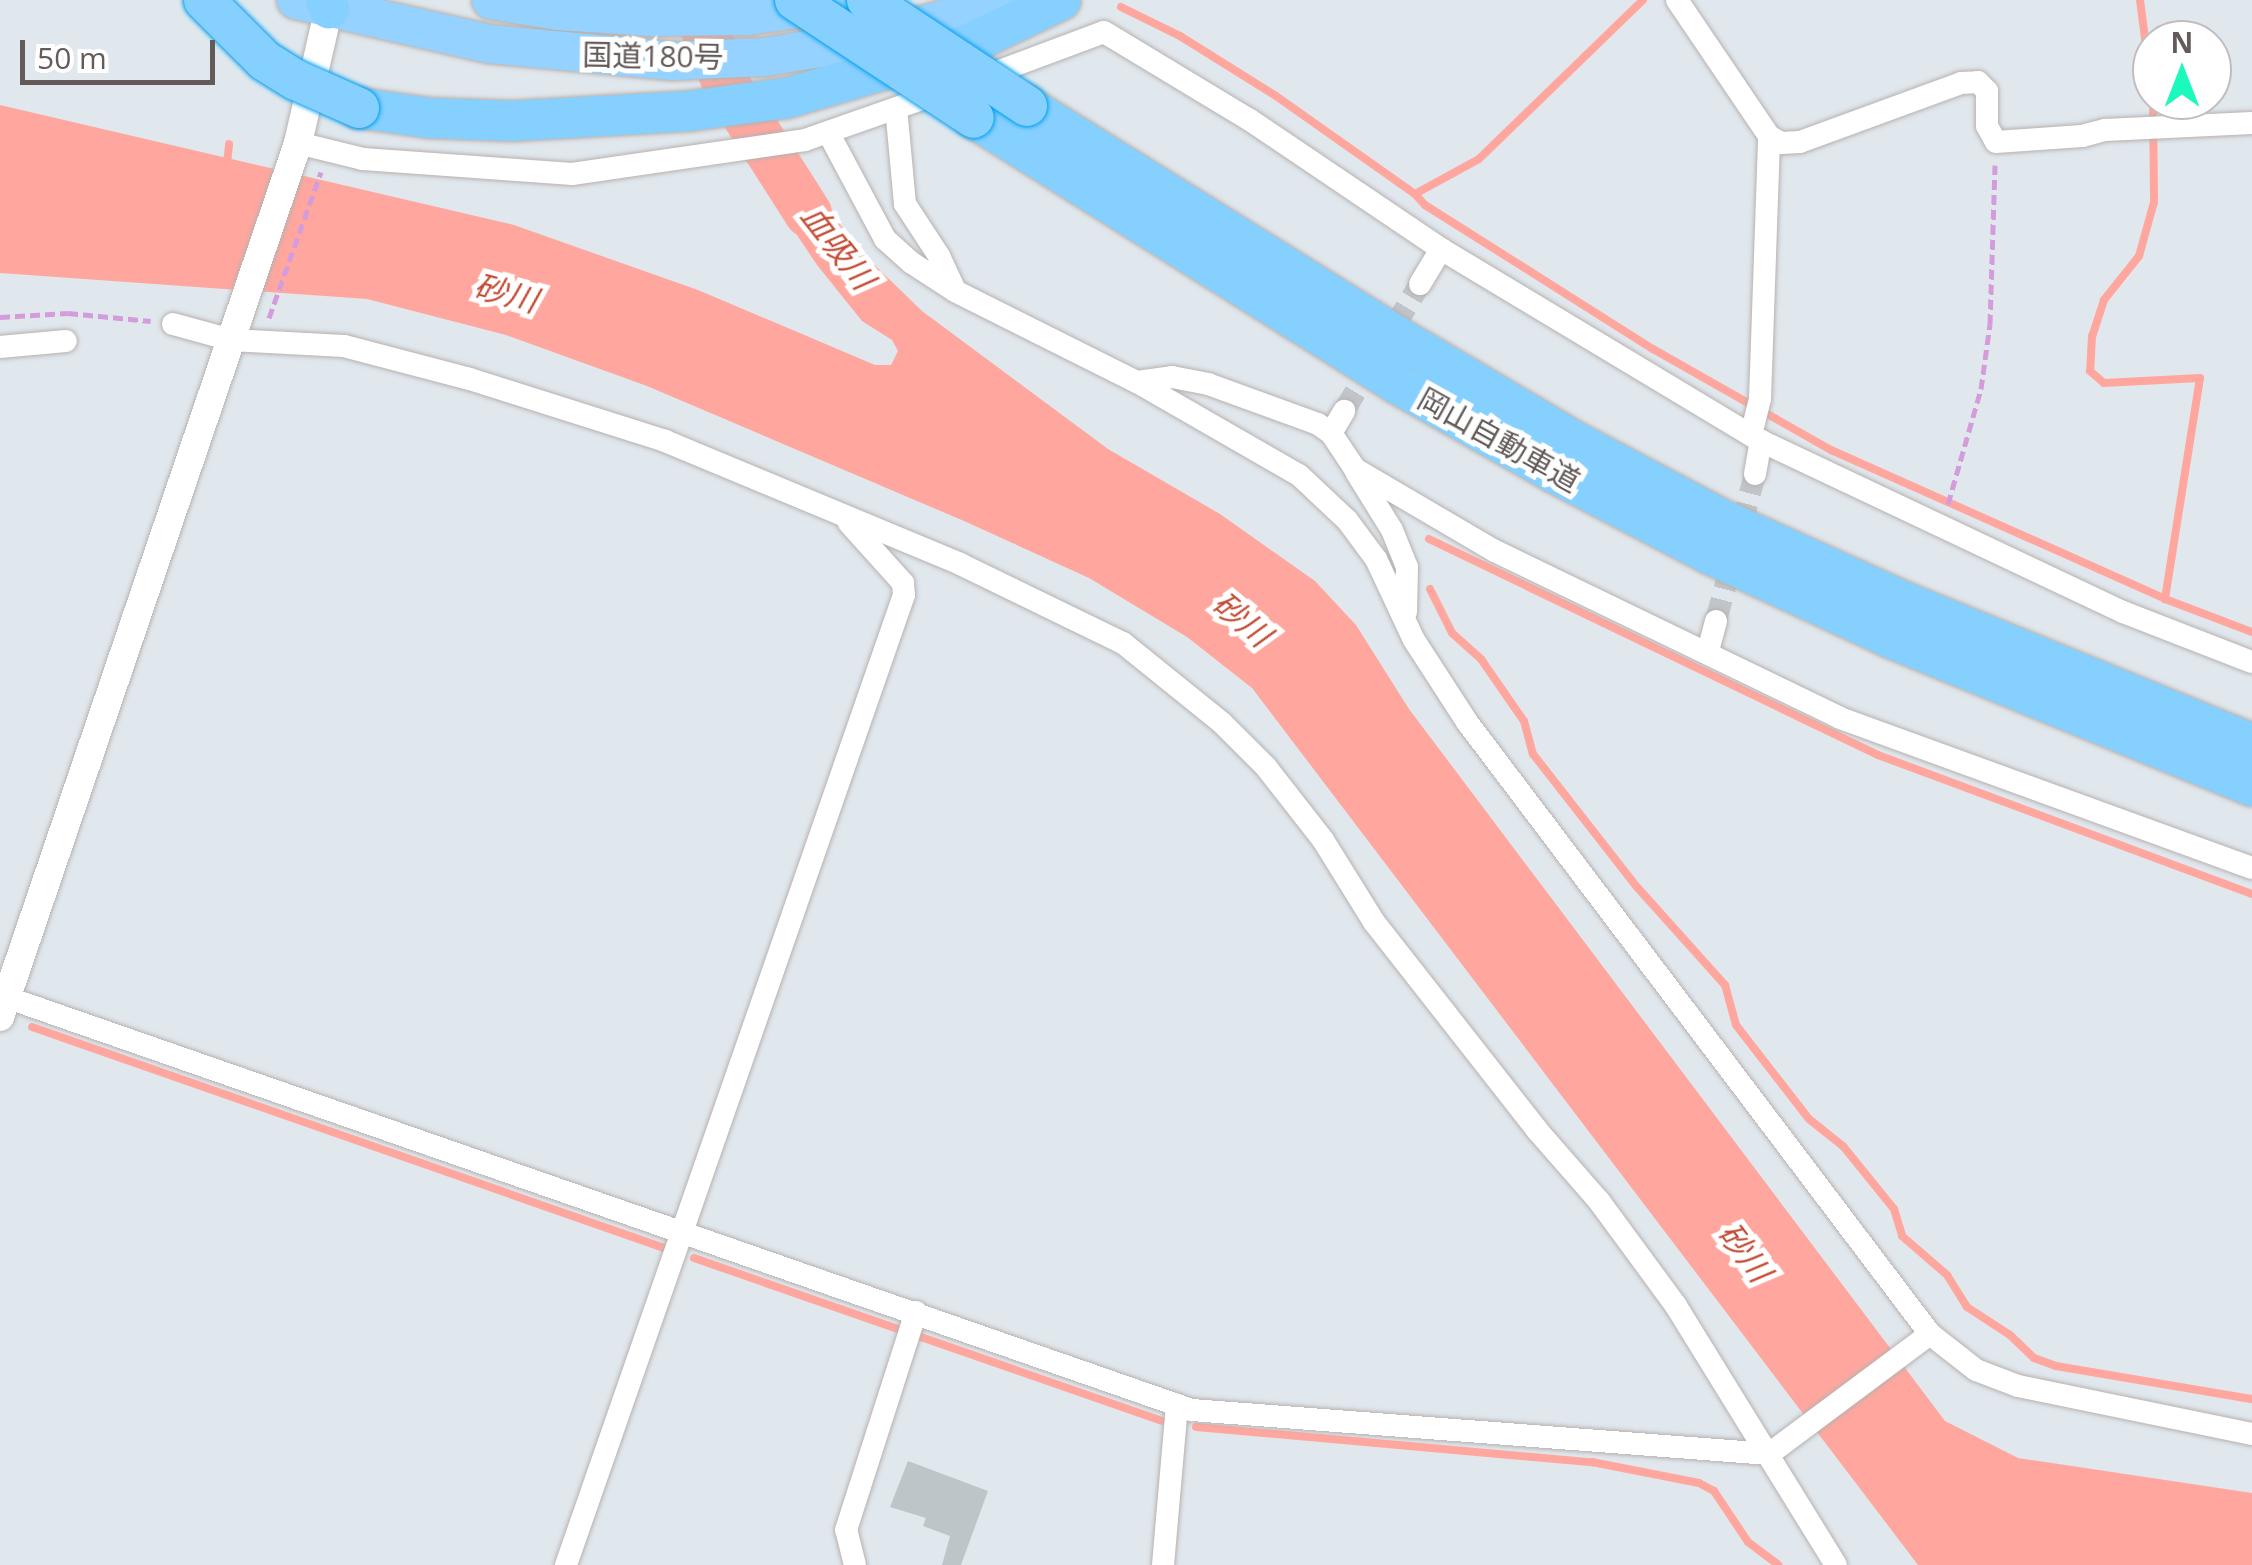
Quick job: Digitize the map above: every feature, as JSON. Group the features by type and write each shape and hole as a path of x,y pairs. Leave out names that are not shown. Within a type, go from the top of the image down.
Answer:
{"highway":[{"path":"204,0 265,60 296,80 359,108 464,120 689,110 787,98 965,46 1061,0"},
{"name":"国道180号","path":"491,0 610,8 653,17 747,16 859,0"},
{"name":"岡山自動車道","path":"795,0 974,118 1363,362 1552,472 1710,554 1891,638 2252,786"},
{"name":"岡山自動車道","path":"867,0 1027,106 1572,440 1691,503 1907,604 2252,744"},
{"name":"国道180号","path":"321,2 489,44 672,61 765,57 880,38 1008,0"}],"street":[{"path":"1677,0 1769,136 1781,143 1800,142 1961,83 1978,82 1987,91 1987,126 1996,142 2252,124"},
{"path":"321,2 297,147 2,1003 681,1232 911,1326 1178,1406 1776,1448 1923,1339"},
{"path":"610,8 615,57"},
{"path":"297,147 363,159 572,174 829,134 1104,32 1250,120 1441,249 1757,424 2123,612 2252,662"},
{"path":"897,118 905,204 939,256 955,291"},
{"path":"829,134 885,239 912,263 955,291 1137,382 1299,475 1327,499 1376,559 1406,622 1467,722 1923,1339 1976,1370 2018,1386 2252,1434"},
{"path":"1755,474 1769,136"},
{"path":"1420,284 1441,249"},
{"path":"173,324 232,335 344,346 488,384 665,441 960,564 1123,643 1222,723 1266,766 1323,840 1374,922 1537,1130 1599,1202 1676,1306 1776,1448 1836,1565"},
{"path":"0,347 66,341"},
{"path":"1137,382 1172,376 1208,384 1332,433 1392,530 1407,567 1406,622"},
{"path":"1332,433 1344,412"},
{"path":"1354,469 1495,551 1840,718 2252,868"},
{"path":"566,1565 904,595 902,583 844,516"},
{"path":"1708,651 1716,621"},
{"path":"855,1565 846,1530 911,1326"},
{"path":"1163,1565 1178,1406"}],"path":[{"path":"1952,494 1982,389 1988,340 1996,142"},
{"path":"264,332 326,156"},
{"path":"0,317 68,313 173,324"}],"water":[{"name":"砂川","path":"0,105 514,225 698,290 875,365 891,365 898,351 892,340 862,321 817,265 748,162 792,157 857,248 922,311 1108,449 1220,514 1315,581 1356,625 1409,709 1945,1421 2018,1458 2252,1493 2252,1565 1918,1565 1252,688 1187,637 1089,578 964,521 647,386 506,335 367,299 0,273"}],"building":[{"path":"908,1461 988,1491 961,1565 942,1565 950,1536 923,1526 926,1518 890,1507"}],"waterway":[{"name":"血吸川","path":"693,0 727,86 808,213"},
{"path":"1643,0 1479,159 1415,194 1425,205 1653,349 1831,450 2165,599 2252,632"},
{"path":"2140,0 2143,20"},
{"path":"1121,7 1180,36 1276,96 1415,194"},
{"path":"2153,120 2154,202 2139,256 2104,300 2092,336 2090,371 2104,383 2200,378 2165,599"},
{"path":"227,164 229,144"},
{"path":"1429,539 1878,755 2252,894"},
{"path":"1430,589 1452,633 1481,659 1524,721 1533,754 1637,887 1725,985 1736,1025 1809,1119 1843,1146 1894,1209 1902,1236 1947,1275 1967,1307 2010,1335 2034,1358 2056,1366 2252,1399"},
{"path":"32,1027 664,1248"},
{"path":"694,1258 1161,1421"},
{"path":"1196,1427 1592,1462 1699,1483 1714,1491 1748,1542 1778,1565"}],"tunnel":[{"path":"1344,411 1420,284"},
{"path":"1716,621 1755,474"}]}
